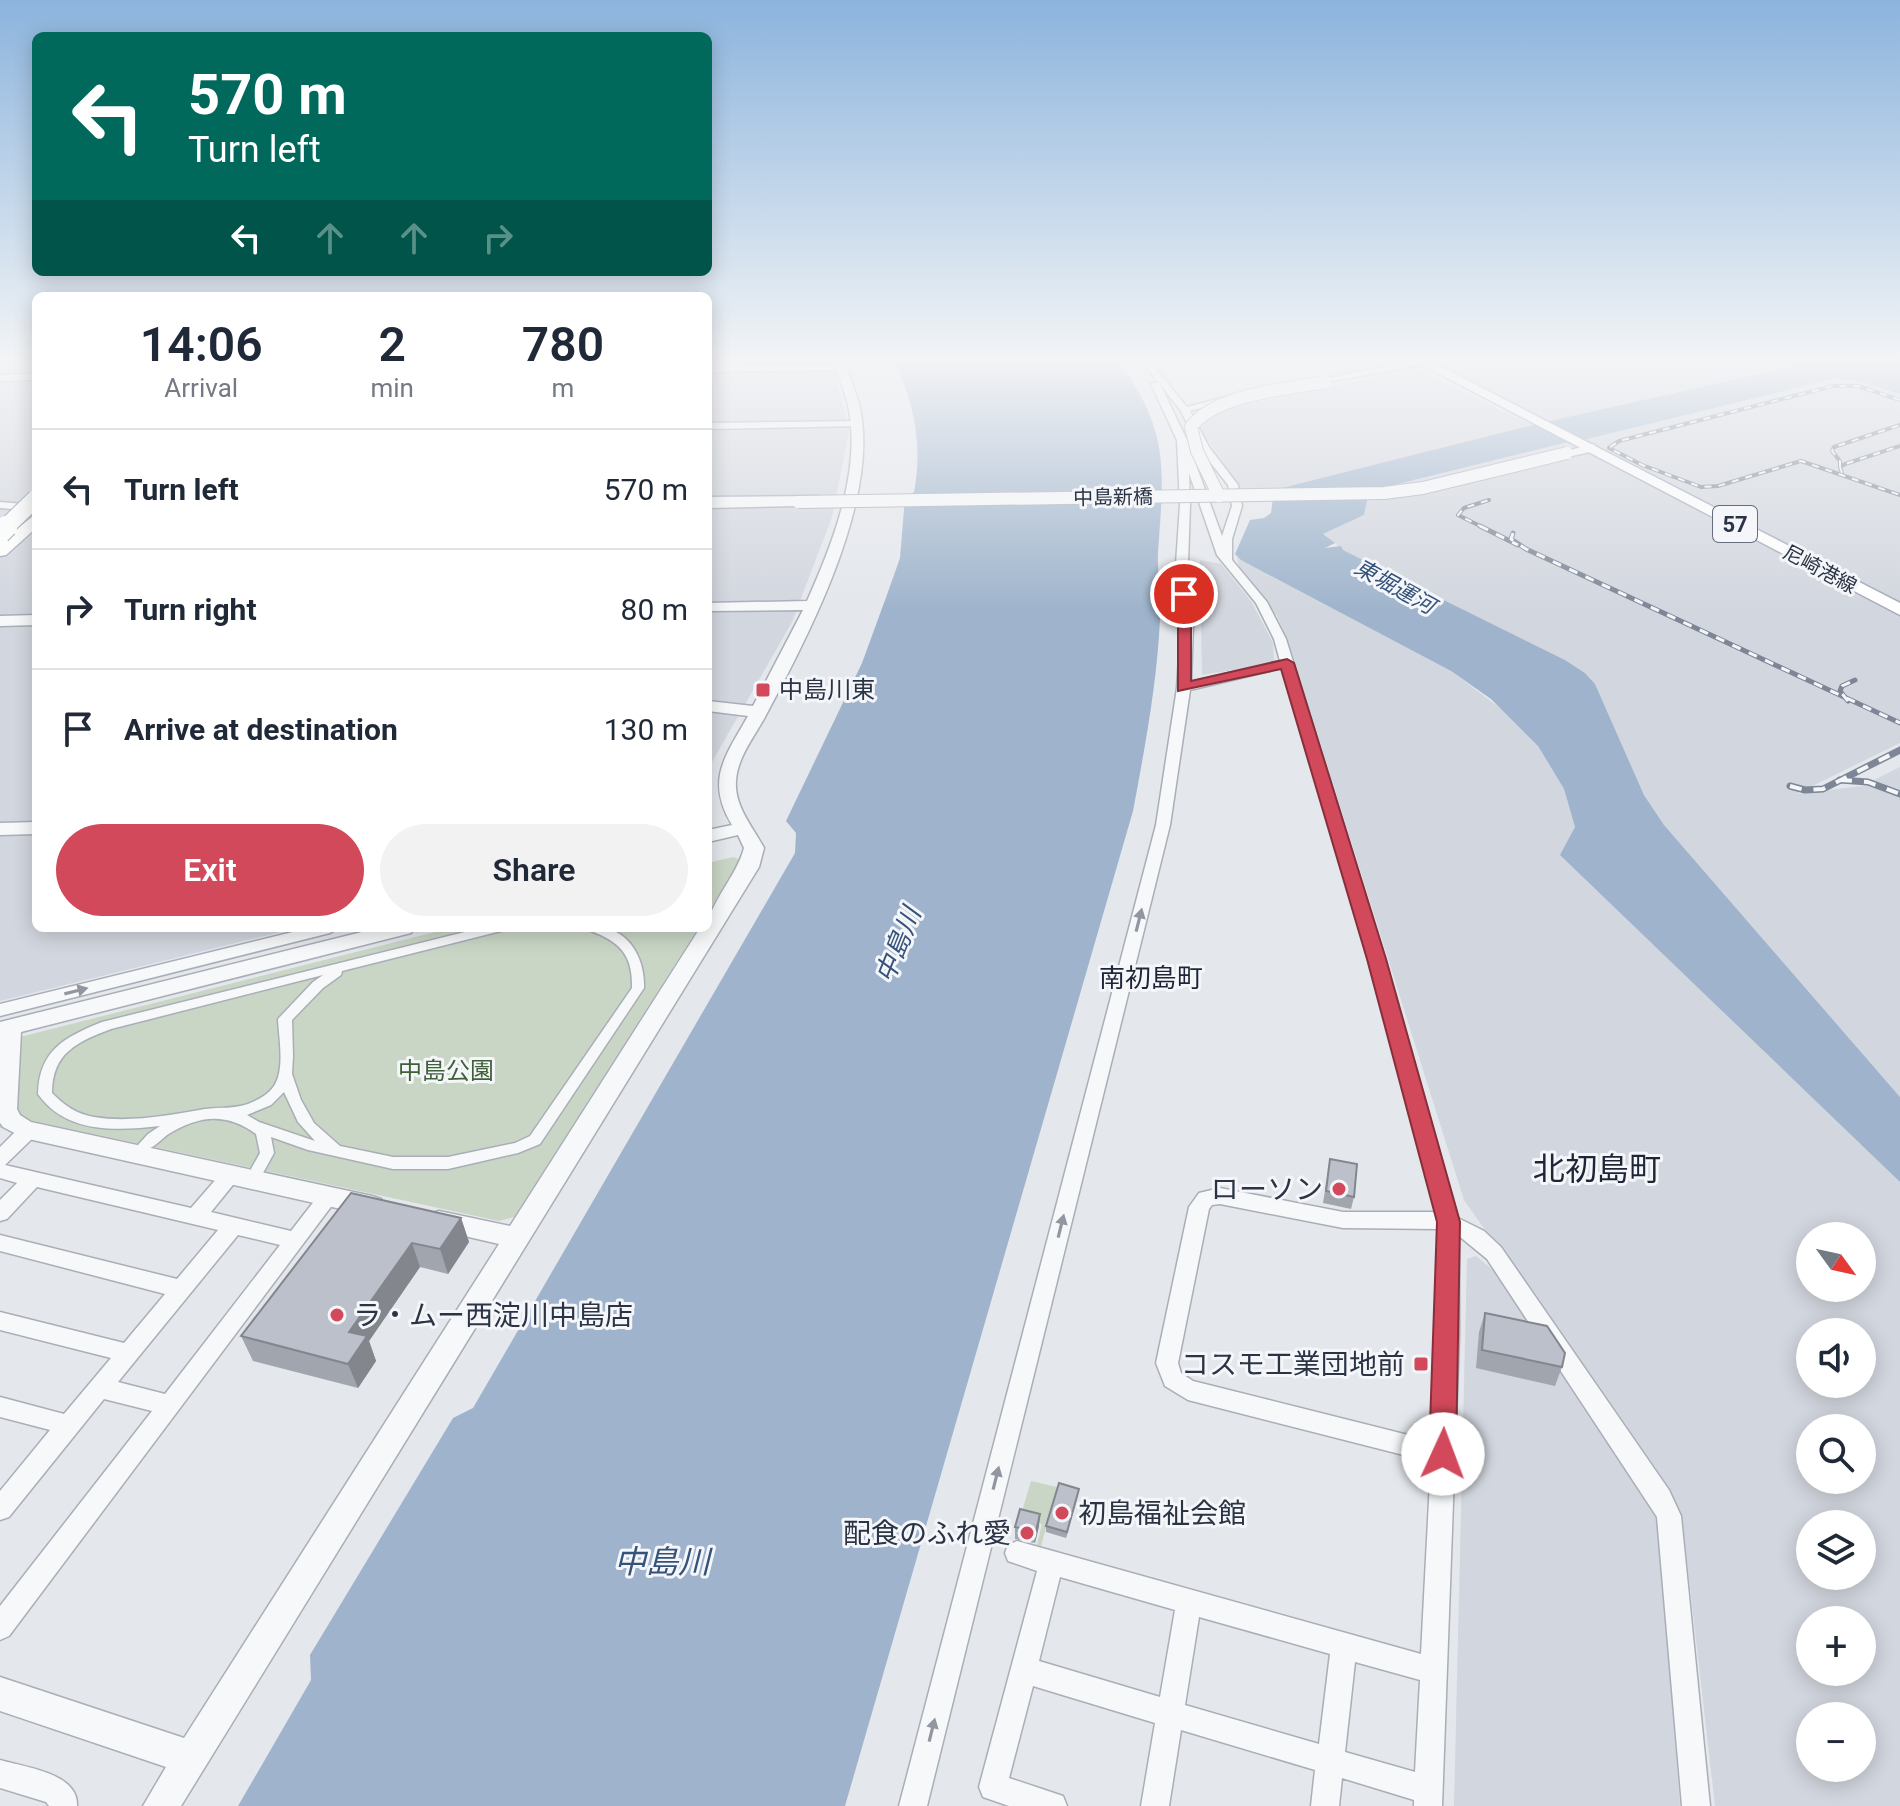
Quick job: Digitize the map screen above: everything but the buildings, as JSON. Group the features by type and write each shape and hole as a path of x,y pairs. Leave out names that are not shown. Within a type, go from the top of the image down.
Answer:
{"highway":[{"path":"0,533 32,514"},
{"path":"0,541 32,514"}],"main road":[{"name":"57","path":"1565,442 1569,446"},
{"name":"尼崎港線","path":"1569,446 1591,448 1900,610"},
{"path":"0,526 32,513"},
{"path":"0,551 32,514"}],"street":[{"path":"712,926 749,867 754,848 727,800 726,779 733,759 760,712 812,605 850,502 856,442"},
{"path":"913,1806 1163,825 1184,688 1187,624 1182,564 1188,442"},
{"path":"1023,1670 1329,1763 1428,1798 1443,1454 1449,1222 1377,959 1287,663 1266,610 1226,560 1216,540 1190,442"},
{"path":"1194,442 1236,494 1237,506 1226,539 1226,560"},
{"path":"1194,442 1219,496"},
{"name":"中島新橋","path":"712,504 1384,493 1423,488 1569,446"},
{"path":"712,504 850,502"},
{"path":"0,505 32,513"},
{"path":"712,607 812,605"},
{"path":"0,621 32,620"},
{"path":"1184,688 1287,663"},
{"path":"712,706 760,712"},
{"path":"0,829 32,828"},
{"path":"712,835 743,828"},
{"path":"3,1023 316,932"},
{"path":"3,1023 387,932"},
{"path":"287,1078 283,1088 266,1101 229,1114 196,1117 95,1123 64,1115 45,1094 47,1065 60,1048 107,1025 481,932"},
{"path":"229,1114 253,1125 337,1152 393,1163 448,1163 491,1155 535,1140 638,988 637,960 613,934 607,932"},
{"path":"161,1806 708,932"},
{"path":"337,1152 311,1131 295,1108 287,1078 285,1019 318,985 345,966"},
{"path":"3,1023 5,1109 11,1121 29,1130 517,1238"},
{"path":"145,1145 158,1132 196,1117"},
{"path":"253,1125 267,1139 267,1153 258,1169"},
{"path":"0,1159 29,1130"},
{"path":"0,1171 295,1240"},
{"path":"195,1217 231,1175"},
{"path":"0,1213 33,1179"},
{"path":"3,1620 329,1196"},
{"path":"1443,1454 1188,1390 1176,1384 1169,1375 1167,1363 1199,1207 1206,1198 1220,1196 1346,1220 1449,1222 1472,1229 1494,1253 1666,1508 1671,1525 1696,1806"},
{"path":"1,1505 233,1226"},
{"path":"0,1243 181,1289"},
{"path":"0,1321 128,1353"},
{"path":"100,1388 170,1405"},
{"path":"0,1407 69,1425"},
{"path":"1017,1553 1434,1671"},
{"path":"1051,1564 993,1787 1053,1806"},
{"path":"1155,1806 1189,1602"},
{"path":"1325,1806 1344,1646"},
{"path":"0,1694 191,1758"},
{"path":"0,1774 55,1791 64,1801 63,1806"}],"shaded area":[{"path":"0,442 32,442 32,932 281,932 0,1001"},
{"path":"712,442 847,442 832,517 792,622 712,762"},
{"path":"1209,442 1473,442 1274,490 1244,492"},
{"path":"1570,442 1900,442 1900,743 1796,794 1862,786 1900,767 1900,1097 1664,825 1644,795 1595,684 1585,673 1565,660 1343,550 1323,534 1364,515 1368,496 1376,489"},
{"path":"1237,557 1451,671 1509,715 1538,746 1564,789 1575,827 1561,855 1900,1182 1900,1806 1715,1806 1682,1517 1675,1500 1464,1200 1287,638 1277,616 1239,567"},
{"path":"1200,560 1221,564 1251,601 1273,643 1274,661 1270,664 1202,675"},
{"path":"1476,1256 1493,1270 1658,1515 1680,1806 1454,1806 1467,1259"}],"green space":[{"path":"733,857 741,860 712,906 712,862"},
{"name":"中島公園","path":"435,932 695,932 514,1217 499,1221 29,1120 0,1128 0,1042"},
{"path":"1031,1481 1057,1487 1041,1546 1037,1545 1042,1524 1020,1518"}],"water":[{"name":"中島川","path":"917,442 1158,442 1162,472 1158,560 1160,619 1153,691 1133,811 845,1806 238,1806 311,1680 310,1655 453,1418 473,1408 795,853 796,833 786,821 862,663 900,558 905,497 914,492"},
{"name":"東堀運河","path":"1464,442 1568,442 1377,489 1368,496 1364,515 1323,534 1335,543 1325,548 1341,546 1343,550 1565,660 1595,684 1644,795 1664,825 1900,1097 1900,1182 1560,855 1575,827 1564,789 1538,746 1491,699 1451,671 1241,560 1235,554 1250,520 1264,518 1271,513 1274,490"}],"railway":[{"path":"1617,442 1609,448 1642,465 1701,487 1718,486 1801,461 1900,495"},
{"path":"1840,467 1840,461 1832,451 1834,447 1848,442"},
{"path":"1840,467 1900,446"},
{"path":"1840,467 1842,473"},
{"path":"1489,500 1464,508 1458,515 1518,545"},
{"path":"1513,533 1511,539 1526,549 1845,698"},
{"path":"1845,698 1840,691 1842,686 1855,680"},
{"path":"1845,698 1900,723"},
{"path":"1845,698 1848,701"},
{"path":"1841,780 1900,750"},
{"path":"1790,786 1805,790 1823,789 1841,780"},
{"path":"1841,780 1868,782 1900,794"}],"place":[{"name":"中島川東","path":"763,690"},
{"name":"ローソン","path":"1339,1189"},
{"name":"ラ・ムー西淀川中島店","path":"337,1315"},
{"name":"コスモ工業団地前","path":"1421,1364"},
{"name":"初島福祉会館","path":"1062,1513"},
{"name":"配食のふれ愛","path":"1027,1533"}],"district":[{"name":"南初島町","path":"1151,978"},
{"name":"北初島町","path":"1597,1169"}],"route":[{"path":"1184,594 1187,624 1184,688 1287,663 1377,959 1449,1222 1443,1454"}]}
